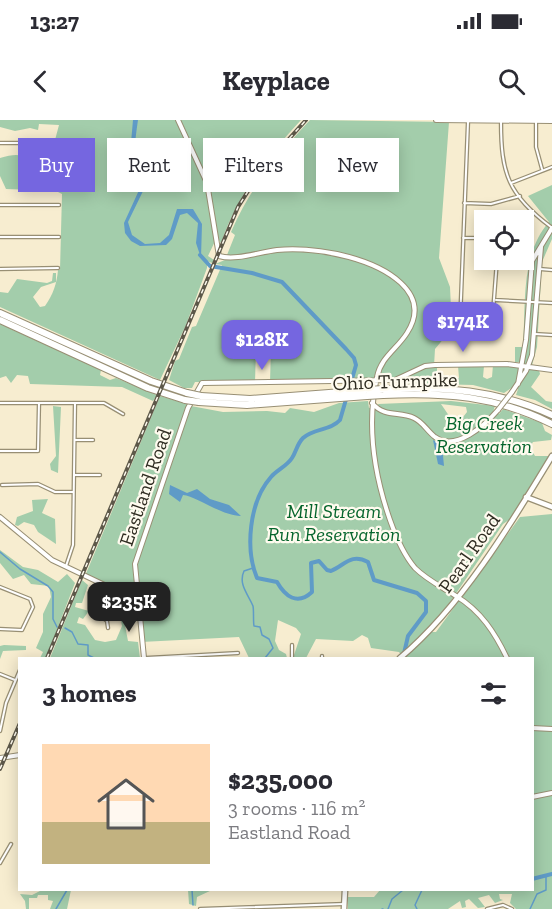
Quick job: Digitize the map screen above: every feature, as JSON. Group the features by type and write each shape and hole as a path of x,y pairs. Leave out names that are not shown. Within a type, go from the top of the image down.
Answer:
{"highway":[{"name":"Ohio Turnpike","path":"0,313 188,397"},
{"name":"Ohio Turnpike","path":"0,320 148,388 188,397 247,405 440,387 465,389 515,401 552,415"},
{"name":"Ohio Turnpike","path":"383,392 468,396 513,406 552,424"}],"main road":[{"name":"Pearl Road","path":"401,657 440,620 552,456"},
{"path":"525,498 552,507"},
{"path":"344,907 345,891"}],"street":[{"path":"178,120 207,183 216,252 219,256 280,250 330,253 378,266 405,287 413,303 411,326 387,355 376,380 372,403 372,442 378,477 402,549 420,573 457,596 489,625 506,657"},
{"path":"436,120 552,122"},
{"path":"536,121 536,147 542,169"},
{"path":"468,122 460,320 466,327 492,326 496,270"},
{"path":"501,122 501,157 505,175 520,196 552,228 532,261 523,365 518,384"},
{"path":"0,143 18,143"},
{"path":"511,183 552,167"},
{"path":"464,203 491,204 520,196"},
{"path":"0,205 59,205"},
{"path":"0,237 59,237"},
{"path":"462,237 474,238"},
{"path":"371,413 379,411 413,418 435,437 450,441 469,434 498,410 529,366 535,334 542,243"},
{"path":"0,269 58,268"},
{"path":"539,269 552,270"},
{"path":"495,300 552,303"},
{"path":"535,334 552,335"},
{"path":"188,397 202,383 395,380 425,366 435,364 523,365 552,370"},
{"name":"Eastland Road","path":"144,657 135,560 188,397"},
{"path":"0,403 104,403 123,414"},
{"path":"0,451 38,451 39,403"},
{"path":"65,567 73,545 75,403"},
{"path":"372,403 379,411"},
{"path":"75,440 93,440"},
{"path":"74,475 100,475"},
{"path":"2,485 38,484 56,492 73,492"},
{"path":"0,517 52,560 137,600"},
{"path":"104,585 94,611 107,621 108,628"},
{"path":"0,587 30,599 33,607 22,630 0,629"},
{"path":"292,645 292,657"},
{"path":"158,657 238,653"},
{"path":"0,674 15,680"},
{"path":"0,731 6,703 18,674"},
{"path":"534,728 552,729"},
{"path":"0,758 18,755"},
{"path":"534,796 552,793"},
{"path":"0,863 11,844"},
{"path":"487,909 498,905 512,909"},
{"path":"200,909 344,907"}],"green space":[{"path":"0,120 301,120 286,138 203,138 203,192 245,192 221,243 217,237 208,256 214,260 212,263 207,261 207,268 186,325 160,380 0,307 0,292 8,293 17,279 47,283 52,281 53,273 56,273 56,282 41,287 33,297 40,307 45,306 50,298 56,284 58,270 60,270 62,194 58,192 95,192 95,138 56,138 59,125 39,124 38,130 30,128 15,131 0,127"},
{"path":"310,120 449,122 439,258 450,287 451,308 445,337 435,349 434,366 437,366 437,372 448,377 459,378 458,366 484,366 483,377 487,379 492,377 493,365 519,365 520,362 515,362 515,347 523,347 528,270 534,270 534,248 549,222 528,196 552,185 552,239 542,262 537,347 531,369 539,370 540,374 531,387 546,401 552,402 552,409 535,400 516,395 518,389 513,387 504,393 473,385 396,383 399,380 270,382 271,349 256,349 255,382 195,382 192,388 184,388 169,380 175,361 179,359 192,327 196,326 222,265 215,264 225,260 235,235 231,232 253,192 304,192 304,138 293,138"},
{"path":"18,155 18,189 6,189 0,176 0,158"},
{"path":"0,324 101,370 100,375 110,380 116,378 157,395 153,401 122,387 30,384 28,376 17,375 11,383 6,376 0,378"},
{"name":"Mill Stream Run Reservation","path":"160,396 188,404 187,411 191,406 223,412 285,413 290,408 314,412 339,403 368,401 369,408 379,407 378,404 451,401 495,406 493,412 499,414 503,409 542,423 545,431 552,435 551,440 533,442 530,447 535,456 549,456 522,499 524,502 516,515 503,524 430,632 436,632 520,517 552,514 552,909 516,909 510,903 512,894 499,894 500,899 503,900 495,903 489,895 478,898 485,907 478,908 469,899 465,901 466,907 462,908 460,901 448,909 348,909 348,897 374,897 379,891 534,891 534,657 400,657 399,652 371,648 368,638 362,635 353,641 316,639 307,657 293,657 301,634 296,628 278,620 275,641 279,650 287,657 249,657 239,637 141,642 137,601 85,576","holes":["441,404 466,407 467,412 456,426"]},
{"path":"53,406 61,407 58,473 51,470 50,464 56,456"},
{"path":"48,499 42,513 55,519 56,544 38,532 34,525 24,522 18,526 15,525 17,517 33,511 32,500"},
{"path":"0,550 23,567 38,570 58,582 67,574 75,583 46,657 40,657 43,652 36,648 43,632 43,614 51,597 49,586 31,584 24,575 13,579 0,563"},
{"path":"82,580 88,585 82,603 76,603 75,607 89,611 83,619 79,617 77,623 85,625 95,640 105,642 116,640 122,626 120,615 123,615 128,641 138,642 140,657 50,657"},
{"path":"0,646 26,646 26,650 3,651 0,659"},
{"path":"40,891 71,891 67,909 50,909 53,901 48,900 48,895 38,895 37,898 29,898 29,909 26,909 25,901 20,894 32,895"},
{"path":"188,891 210,891 197,897 196,906 189,904"}],"water":[{"path":"133,120 138,120 136,138 131,138"},
{"path":"138,192 143,192 128,222 132,235 145,244 160,243 169,235 177,209 193,209 202,224 201,258 196,243 198,223 187,213 180,215 172,239 166,245 140,246 131,241 125,233 124,223"},
{"path":"433,440 442,445 444,466 438,464"},
{"path":"170,485 187,493 197,489 210,499 229,505 241,516 226,513 188,496 183,495 180,502 169,494"}],"waterway":[{"path":"200,255 210,266 252,273 282,282 346,349 354,358 356,365 340,420 332,426 303,438 292,458 271,477 258,499 250,540 257,578 277,582 288,595 296,599 312,592 311,563 319,561 331,571 353,559 368,562 374,580 417,593 426,601 426,612 408,636 403,657"},
{"path":"0,552 53,592 53,619 57,627"},
{"path":"253,568 244,571 242,580 253,606 254,626 260,627 262,635 269,639 273,648 266,657"},
{"path":"65,628 72,632 78,644 88,645 88,655 92,657"},
{"path":"534,878 552,874"},
{"path":"530,909 537,894 546,890 546,876"},
{"path":"56,909 66,891"},
{"path":"192,891 193,905"},
{"path":"388,909 392,899 402,891"},
{"path":"417,909 415,905 422,891"}],"railway":[{"path":"47,657 238,207 262,169 306,120"},
{"path":"0,769 18,728"}],"park label":[{"name":"Big Creek Reservation","path":"484,434"}]}
